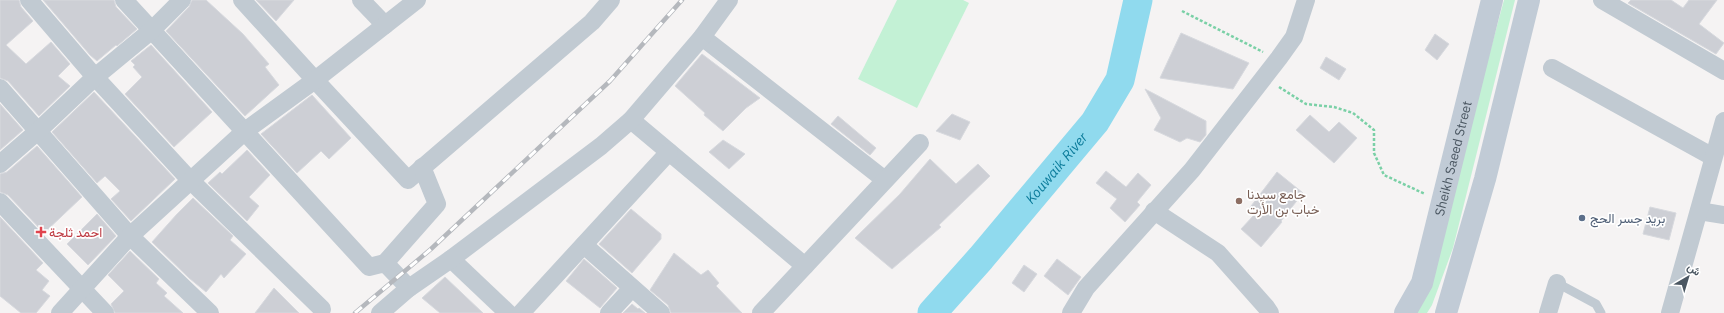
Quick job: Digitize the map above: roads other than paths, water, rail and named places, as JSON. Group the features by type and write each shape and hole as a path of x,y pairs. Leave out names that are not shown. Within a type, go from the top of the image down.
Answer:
{"main road":[{"name":"Sheikh Saeed Street","path":"1406,313 1422,282 1492,0"},
{"path":"1446,313 1485,179 1529,0"}],"street":[{"path":"29,0 95,77 190,180 322,309"},
{"path":"124,0 369,267 385,263 437,204 422,167"},
{"path":"0,164 38,131 95,77 152,30 182,0"},
{"path":"242,0 408,180 592,22 611,0"},
{"path":"361,0 386,25"},
{"path":"60,313 130,236 245,131 315,80 417,0"},
{"path":"380,313 409,288 451,259 595,150 632,120 702,36 729,0"},
{"path":"1071,313 1086,288 1192,170 1279,58 1294,37 1306,0"},
{"path":"1602,0 1724,71"},
{"path":"702,36 885,180"},
{"path":"1552,68 1713,157"},
{"path":"0,88 130,236 210,313"},
{"path":"632,120 805,266"},
{"path":"1670,313 1713,157 1721,139 1724,121"},
{"path":"760,313 920,143"},
{"path":"521,313 669,152"},
{"path":"0,202 105,313"},
{"path":"1154,211 1218,253 1266,306 1270,313"},
{"path":"1699,211 1724,215"},
{"path":"584,245 660,313"},
{"path":"451,259 508,313"},
{"path":"385,263 409,288"},
{"path":"1548,313 1557,283"},
{"path":"609,313 632,288"}],"lane":[{"path":"1557,283 1596,304 1601,313"}],"waterway":[{"name":"Kouwaik River","path":"932,313 981,258 1095,122 1120,80 1138,0"}],"railway":[{"path":"355,313 431,249 610,81 682,0"}],"place":[{"name":"جامع سيدنا خباب بن الأرت","path":"1239,201"},
{"name":"بريد جسر الحج","path":"1582,218"},
{"name":"احمد ثلجة","path":"41,232"}]}
